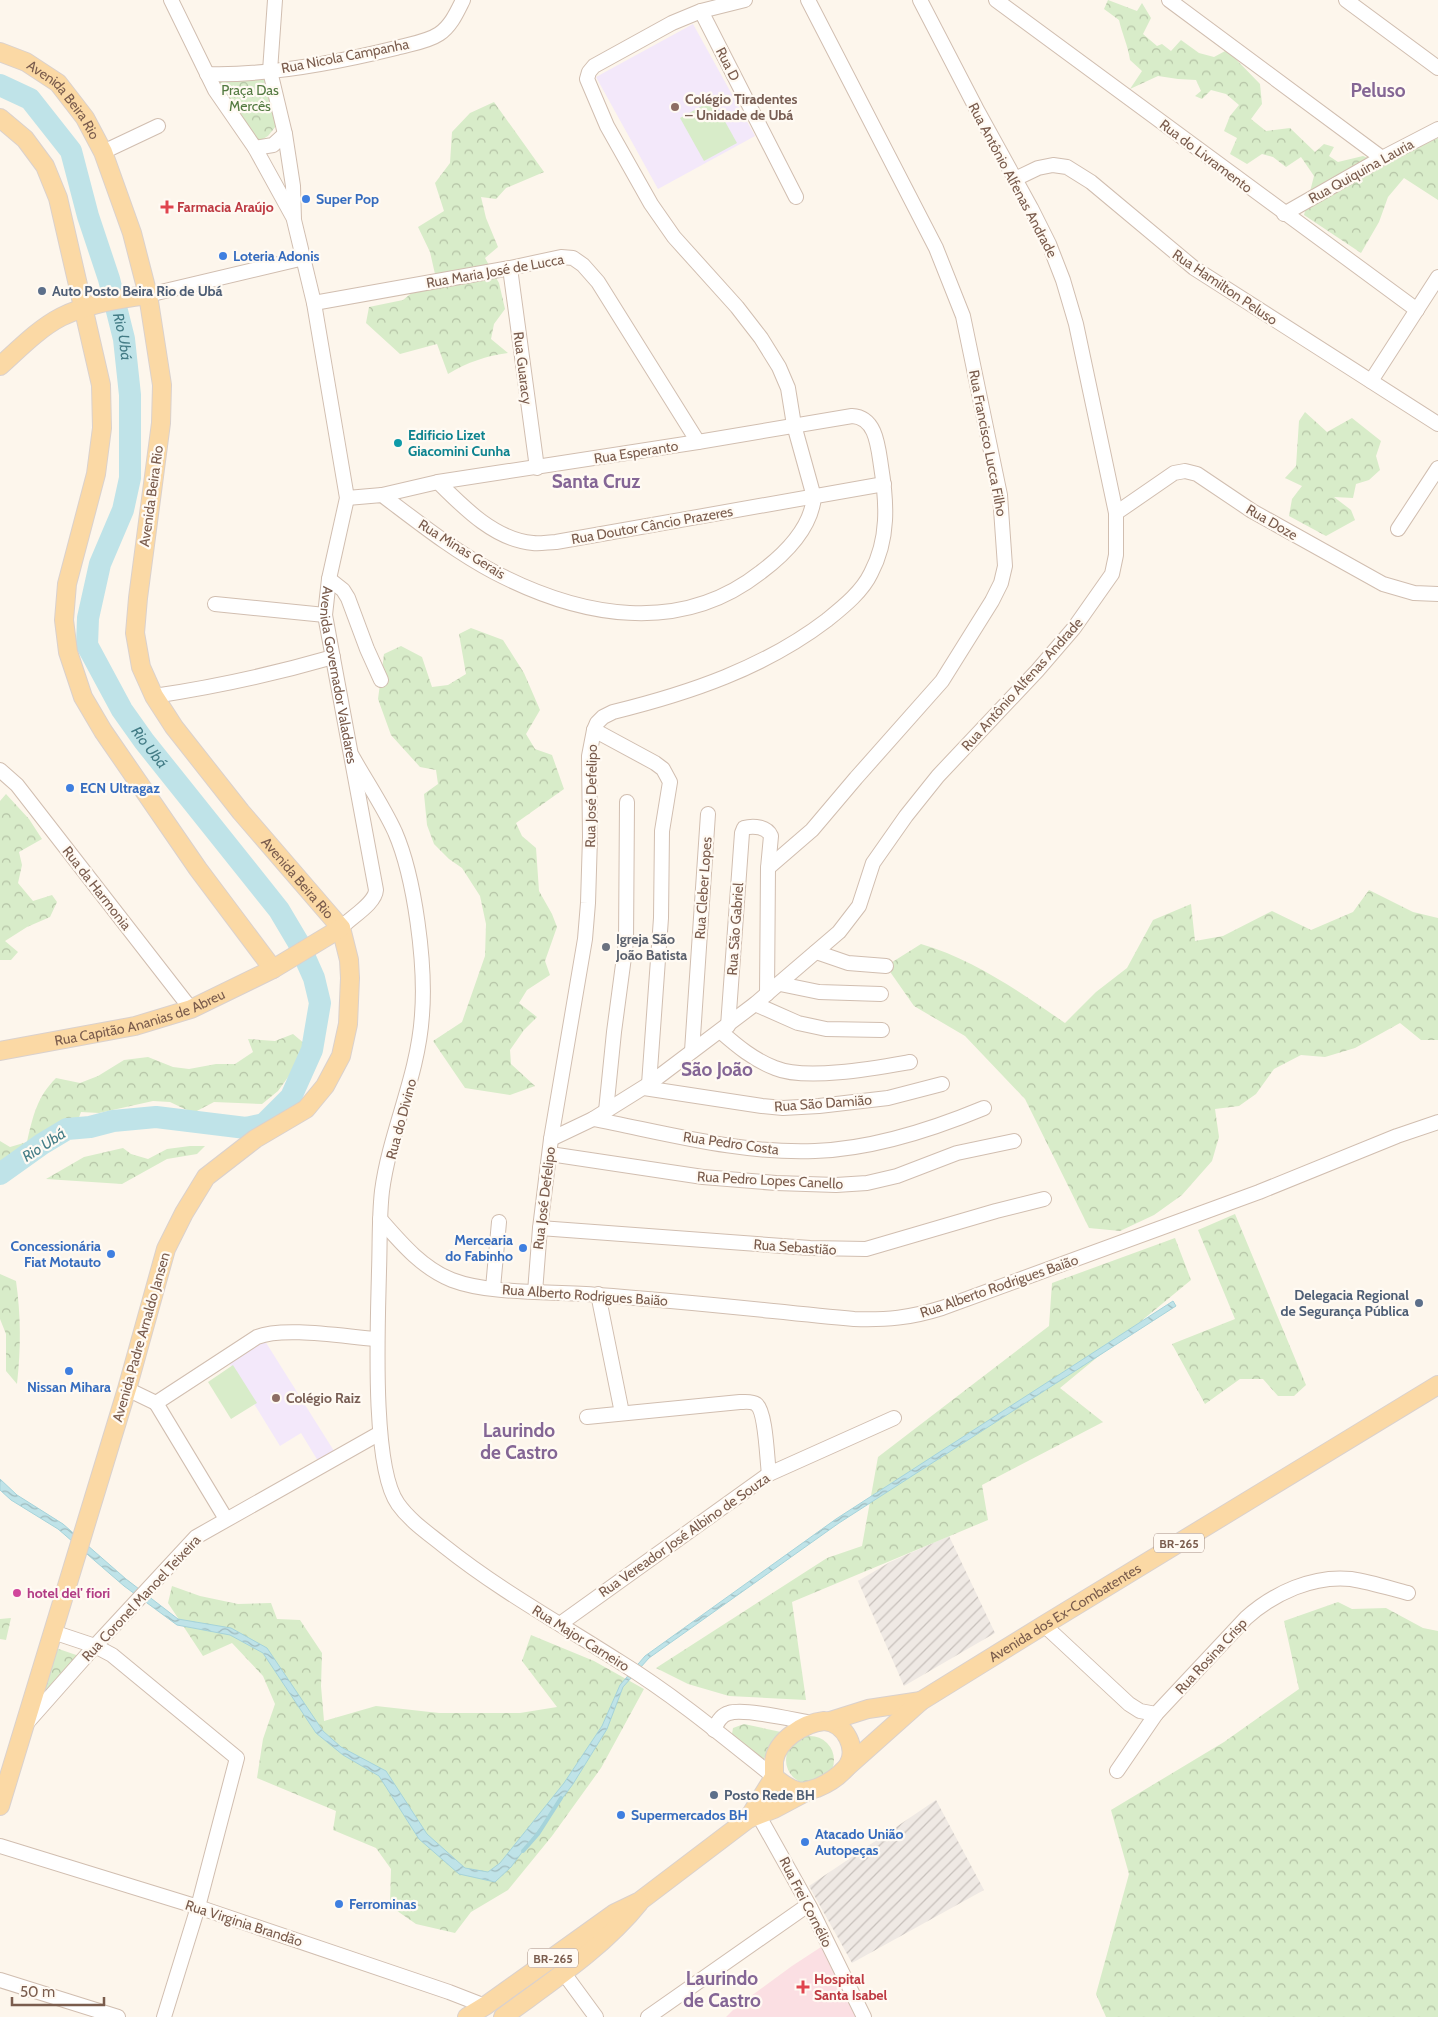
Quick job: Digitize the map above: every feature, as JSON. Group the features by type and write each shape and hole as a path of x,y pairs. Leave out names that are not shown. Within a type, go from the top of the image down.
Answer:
{"main road":[{"name":"Avenida Beira Rio","path":"0,52 26,62 58,83 85,118 103,152 132,233 142,296 162,385 161,423 148,516 135,634 141,667 154,696 174,727 336,931"},
{"path":"0,118 25,139 45,166 58,198 90,307 95,354 101,385 102,428 96,474 67,584 64,620 68,652 84,697 103,731 198,869 278,965"},
{"path":"0,366 32,337 54,322 90,307 142,296"},
{"name":"Rua Capitão Ananias de Abreu","path":"0,1051 135,1026 191,1009 278,965 336,931"},
{"name":"Avenida Padre Arnaldo Jansen","path":"0,1806 127,1389 166,1249 184,1213 206,1177 256,1139 306,1109 325,1086 341,1056 348,1024 350,978 349,960 336,931"},
{"name":"Avenida dos Ex-Combatentes","path":"847,1766 921,1701 1438,1385"},
{"name":"Avenida dos Ex-Combatentes","path":"830,1721 868,1709 921,1701"},
{"path":"830,1721 842,1728 850,1741 851,1750 847,1766"},
{"name":"BR-265","path":"761,1816 774,1777 774,1760 779,1748 797,1731 812,1723 830,1721"},
{"name":"BR-265","path":"467,2017 615,1913 640,1901 761,1816 806,1792 825,1785 847,1766"},
{"path":"774,1777 789,1788 799,1792 806,1792"},
{"name":"BR-265","path":"503,2017 563,1972 623,1923 640,1901"}],"street":[{"path":"171,0 222,103 255,148 294,220"},
{"path":"275,0 270,71 285,134 292,179 294,220"},
{"name":"Rua Nicola Campanha","path":"207,74 227,75 270,71 342,60 423,41 438,35 447,28 463,0"},
{"name":"Rua Francisco Lucca Filho","path":"768,868 812,830 942,681 992,601 1001,583 1005,566 1000,495 963,316 936,248 808,0"},
{"name":"Rua Antônio Alfenas Andrade","path":"551,1139 593,1119 646,1086 768,994 851,919 859,906 873,863 906,816 938,776 1037,671 1074,628 1112,574 1116,555 1116,513 1076,324 1063,280 1049,244 920,0"},
{"name":"Rua do Livramento","path":"997,0 1416,310"},
{"path":"1169,0 1382,158"},
{"path":"1346,0 1438,68"},
{"path":"739,1 700,11 672,22 603,61 590,72 587,79 607,126 651,204 674,237 742,315 779,367 788,388 794,425 814,497"},
{"name":"Rua D","path":"700,11 796,197"},
{"path":"103,152 158,126"},
{"name":"Rua Quiquina Lauria","path":"1284,214 1382,158 1438,129"},
{"path":"255,148 273,145 285,134"},
{"name":"Rua Hamilton Peluso","path":"1015,179 1038,168 1053,165 1067,167 1091,182 1194,268 1438,424"},
{"name":"Avenida Governador Valadares","path":"294,220 314,303 347,498 328,579 325,615 374,878 375,896 371,903 336,931"},
{"name":"Rua Maria José de Lucca","path":"314,303 561,257 573,258 584,265 598,282 698,442"},
{"path":"142,296 304,258"},
{"name":"Rua Guaracy","path":"510,268 536,468"},
{"path":"1371,381 1438,277"},
{"name":"Rua Esperanto","path":"382,495 438,482 698,442 843,416 861,416"},
{"name":"Rua José Defelipo","path":"534,1292 551,1139 585,940 588,903 589,756 594,730 603,717 613,712 716,682 756,665 816,629 838,612 856,594 871,575 879,554 885,527 884,484 880,459 872,427 861,416"},
{"path":"1398,529 1438,468"},
{"name":"Rua Doze","path":"1116,513 1174,474 1185,471 1197,474 1252,511 1383,584 1414,593 1438,594"},
{"name":"Rua Doutor Câncio Prazeres","path":"438,482 473,514 492,527 512,538 533,543 556,542 884,484"},
{"path":"347,498 382,495"},
{"name":"Rua Minas Gerais","path":"382,495 447,543 494,572 537,591 573,604 611,612 653,613 694,608 727,595 750,581 773,563 806,525 813,507 814,497"},
{"path":"328,579 343,590 348,598 381,680"},
{"path":"214,604 325,615"},
{"path":"154,696 198,690 333,657"},
{"path":"594,730 655,763 663,769 670,782 662,831 661,918 646,1086"},
{"name":"Rua do Divino","path":"352,756 395,833 409,876 418,927 422,974 423,1014 416,1064 386,1171 382,1189 380,1220 377,1339 380,1433 392,1495"},
{"name":"Rua da Harmonia","path":"0,770 17,785 191,1009"},
{"path":"606,1111 626,942 627,802"},
{"name":"Rua Cleber Lopes","path":"692,1050 708,814"},
{"name":"Rua São Gabriel","path":"724,1028 744,828 764,828 770,832 772,842 768,868"},
{"path":"768,868 768,994"},
{"path":"816,952 848,963 886,966"},
{"path":"780,984 819,992 881,994"},
{"path":"755,1004 798,1023 826,1029 882,1030"},
{"path":"724,1028 755,1059 776,1069 801,1073 844,1072 910,1062"},
{"name":"Rua São Damião","path":"646,1086 783,1108 888,1098 942,1084"},
{"name":"Rua Pedro Costa","path":"593,1119 721,1144 768,1151 816,1151 859,1146 901,1137 984,1108"},
{"name":"Rua Alberto Rodrigues Baião","path":"380,1220 424,1264 452,1280 493,1288 534,1292 598,1294 854,1319 892,1320 919,1315 1258,1192 1397,1136 1438,1122"},
{"name":"Rua Pedro Lopes Canello","path":"550,1154 703,1177 776,1183 836,1185 867,1183 897,1176 957,1153 1014,1141"},
{"name":"Rua Sebastião","path":"540,1228 810,1248 866,1249 1044,1199"},
{"path":"493,1288 499,1222"},
{"path":"598,1294 622,1413"},
{"path":"156,1403 257,1337 267,1333 284,1332 377,1339"},
{"path":"127,1389 156,1403 226,1519"},
{"path":"587,1417 740,1402 755,1403 763,1416 769,1474"},
{"name":"Rua Vereador José Albino de Souza","path":"560,1624 769,1474 894,1418"},
{"name":"Rua Coronel Manoel Teixeira","path":"24,1726 196,1537 380,1433"},
{"name":"Rua Major Carneiro","path":"392,1495 410,1518 458,1557 500,1587 622,1662 682,1703 774,1777"},
{"name":"Rua Rosina Crisp","path":"1117,1771 1156,1714 1246,1618 1279,1594 1299,1586 1337,1579 1365,1582 1408,1593"},
{"path":"1044,1625 1129,1704 1140,1710 1156,1714"},
{"path":"53,1632 95,1646 112,1655 237,1758 198,1907 164,2017"},
{"path":"714,1730 717,1722 724,1715 739,1711 812,1723"},
{"name":"Rua Frei Cornélio","path":"761,1816 864,2017"},
{"name":"Rua Virginia Brandão","path":"0,1846 198,1907 485,2006"},
{"path":"648,2017 808,1905"},
{"path":"563,1972 596,2017"},
{"path":"0,1980 118,2017"}],"shaded area":[{"name":"Colégio Tiradentes – Unidade de Ubá","path":"693,24 755,136 658,189 596,77"},
{"name":"Colégio Raiz","path":"265,1341 334,1451 318,1461 301,1433 280,1446 229,1363"},
{"path":"949,1536 995,1633 904,1686 858,1581 890,1562"},
{"path":"936,1800 984,1890 852,1963 809,1886"},
{"name":"Hospital Santa Isabel","path":"821,1947 857,2017 726,2017 736,2007"}],"green space":[{"path":"1108,0 1137,11 1142,3 1151,18 1143,34 1157,46 1162,44 1171,51 1181,40 1199,53 1214,57 1227,50 1260,84 1262,104 1251,119 1266,131 1290,128 1315,152 1324,144 1334,147 1329,156 1338,162 1363,156 1384,164 1438,138 1438,200 1404,178 1388,197 1379,222 1361,253 1304,215 1314,176 1301,157 1286,167 1273,157 1262,154 1247,164 1230,154 1237,138 1224,131 1230,116 1239,105 1226,94 1211,90 1202,99 1195,96 1201,91 1196,80 1158,76 1130,89 1142,71 1130,60 1119,20 1104,9"},
{"name":"Praça Das Mercês","path":"266,73 276,126 268,136 258,142 213,81"},
{"path":"713,100 737,143 704,161 680,118"},
{"path":"494,102 544,172 506,188 496,199 481,197 486,218 498,247 485,258 499,283 505,309 494,324 491,339 508,353 477,360 448,374 437,344 400,354 366,323 369,307 403,300 435,274 430,252 418,227 444,211 435,183 450,163 452,132 470,113"},
{"path":"1305,412 1327,432 1352,418 1381,441 1376,456 1380,470 1369,480 1356,484 1353,498 1334,497 1351,510 1355,520 1326,536 1289,516 1292,499 1302,486 1285,478 1296,466 1299,421"},
{"path":"471,628 503,640 524,673 540,710 526,734 535,749 552,755 564,789 516,823 522,836 536,848 539,891 557,927 545,961 550,975 527,990 519,1003 537,1017 524,1030 510,1050 511,1064 535,1086 510,1095 465,1088 433,1041 462,1022 485,956 486,924 480,896 462,868 449,859 434,844 427,825 424,794 438,784 436,770 420,767 391,735 378,699 384,654 401,646 422,657 432,687 448,685 466,674 459,634"},
{"path":"6,794 29,819 42,839 19,852 22,865 18,883 33,901 52,895 57,902 50,917 27,927 5,941 18,952 11,960 0,960 0,801"},
{"path":"1369,890 1413,912 1438,918 1438,1040 1421,1040 1400,1023 1355,1048 1325,1057 1301,1055 1274,1069 1256,1094 1239,1106 1215,1109 1219,1137 1212,1161 1182,1195 1154,1215 1120,1231 1089,1228 1025,1099 965,1036 914,1006 886,966 921,944 960,959 996,977 1065,1023 1096,992 1127,968 1153,920 1191,904 1195,941 1223,936 1272,911 1311,930 1353,912"},
{"path":"293,1034 305,1044 291,1073 278,1091 262,1104 214,1102 193,1113 170,1102 153,1101 99,1113 81,1112 78,1120 39,1134 0,1166 0,1141 10,1147 27,1142 40,1100 56,1078 80,1083 98,1076 124,1060 148,1057 173,1067 189,1069 216,1064 235,1064 253,1052 248,1039 275,1041"},
{"path":"205,1146 197,1154 167,1159 122,1184 46,1179 84,1157 123,1148 131,1154 148,1159 167,1149"},
{"path":"1235,1214 1306,1385 1294,1396 1278,1396 1263,1379 1240,1379 1205,1404 1172,1344 1235,1319 1198,1230"},
{"path":"1175,1238 1191,1280 1060,1388 1103,1422 982,1485 988,1520 792,1602 806,1700 729,1696 688,1684 656,1668 827,1558 862,1546 878,1457 1049,1326 1052,1283"},
{"path":"0,1274 16,1281 20,1332 17,1384 6,1371 6,1334 0,1319"},
{"path":"233,1365 257,1403 231,1419 208,1382"},
{"path":"172,1586 200,1596 238,1604 271,1603 277,1619 300,1620 322,1653 321,1686 324,1721 376,1706 439,1713 520,1713 557,1707 522,1661 531,1635 594,1661 644,1689 601,1768 552,1836 508,1890 471,1912 455,1933 416,1924 390,1906 391,1869 376,1848 333,1830 336,1811 257,1778 263,1739 275,1704 263,1676 232,1643 203,1656 168,1603"},
{"path":"1338,1602 1352,1609 1386,1608 1423,1628 1438,1631 1438,2017 1106,2017 1096,1994 1129,1874 1111,1810 1224,1742 1299,1689 1284,1621"},
{"path":"11,1618 6,1640 0,1639 0,1619"},
{"path":"53,1647 82,1657 41,1699"},
{"path":"744,1724 781,1732 763,1760 732,1734 733,1728"},
{"path":"805,1736 815,1736 824,1740 830,1746 834,1760 830,1774 824,1780 815,1784 805,1784 796,1780 790,1774 786,1765 786,1755 790,1746 796,1740"}],"water":[{"path":"1173,1301 1176,1306 839,1523 649,1658 623,1687 607,1729 573,1784 511,1867 495,1882 459,1874 419,1839 379,1776 343,1755 316,1733 263,1653 230,1635 177,1625 124,1586 58,1529 11,1500 0,1490 0,1479 17,1495 63,1524 126,1579 178,1619 231,1628 267,1648 323,1731 341,1747 386,1771 427,1834 465,1868 488,1872 500,1863 564,1783 602,1726 620,1685 645,1656 836,1519"}],"waterway":[{"name":"Rio Ubá","path":"0,85 30,99 71,151 88,216 109,279 124,339 130,395 130,478 123,510 100,564 88,618 87,645 122,710 144,741 279,910 298,942 314,978 320,1003 312,1050 291,1097 264,1124 246,1128 156,1117 113,1121 90,1127 67,1129 0,1174"},
{"path":"523,1851 538,1834 561,1798"}],"place":[{"name":"Colégio Tiradentes – Unidade de Ubá","path":"675,107"},
{"name":"Super Pop","path":"306,199"},
{"name":"Farmacia Araújo","path":"167,207"},
{"name":"Loteria Adonis","path":"223,256"},
{"name":"Auto Posto Beira Rio de Ubá","path":"42,291"},
{"name":"Edificio Lizet Giacomini Cunha","path":"398,443"},
{"name":"ECN Ultragaz","path":"70,788"},
{"name":"Igreja São João Batista","path":"606,947"},
{"name":"Mercearia do Fabinho","path":"523,1248"},
{"name":"Concessionária Fiat Motauto","path":"111,1254"},
{"name":"Delegacia Regional de Segurança Pública","path":"1419,1303"},
{"name":"Nissan Mihara","path":"69,1371"},
{"name":"Colégio Raiz","path":"276,1398"},
{"name":"hotel del' fiori","path":"17,1593"},
{"name":"Posto Rede BH","path":"714,1795"},
{"name":"Supermercados BH","path":"621,1815"},
{"name":"Atacado União Autopeças","path":"805,1842"},
{"name":"Ferrominas","path":"339,1904"},
{"name":"Hospital Santa Isabel","path":"803,1987"}],"district":[{"name":"Peluso","path":"1378,90"},
{"name":"Santa Cruz","path":"596,481"},
{"name":"São João","path":"717,1069"},
{"name":"Laurindo de Castro","path":"519,1441"},
{"name":"Laurindo de Castro","path":"722,1989"}]}
